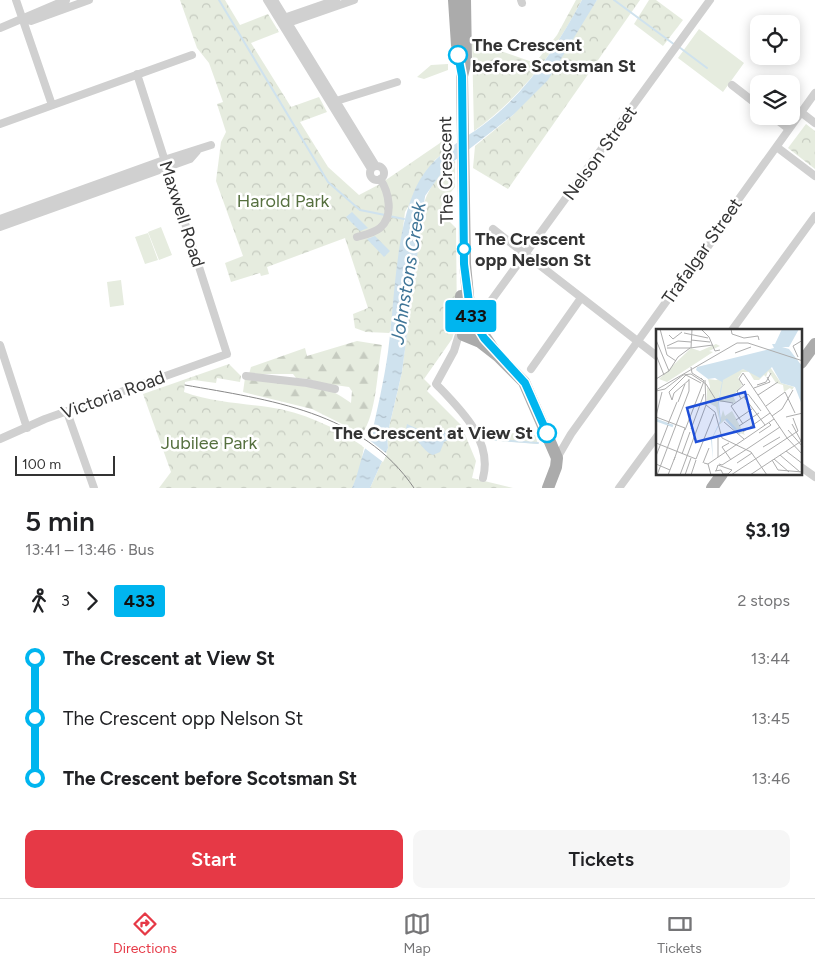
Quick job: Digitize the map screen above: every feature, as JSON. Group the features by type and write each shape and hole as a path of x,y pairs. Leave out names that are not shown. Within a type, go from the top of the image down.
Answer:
{"main road":[{"name":"The Crescent","path":"454,0 458,60 462,76 464,136 462,327"},
{"name":"The Crescent","path":"462,76 466,60 465,0"},
{"name":"The Crescent","path":"464,264 470,310 476,324 498,356 525,383 557,458 556,467 548,488"},
{"path":"468,321 476,324 477,333 470,338 463,335 462,327 468,321"},
{"name":"The Crescent","path":"470,338 498,356"},
{"path":"802,362 815,344"},
{"name":"The Crescent","path":"546,432 551,457 548,488"},
{"path":"712,488 721,476"}],"street":[{"path":"16,0 52,105"},
{"path":"0,28 24,19 29,14 66,0"},
{"path":"24,19 31,21 89,0"},
{"path":"266,0 283,21 373,168 372,178 380,179 388,194 387,216 378,229 357,237"},
{"path":"274,0 283,21"},
{"path":"283,21 336,0"},
{"path":"283,21 354,0"},
{"name":"Nelson Street","path":"488,305 710,0"},
{"path":"0,124 192,54"},
{"name":"Maxwell Road","path":"137,74 228,354"},
{"path":"333,102 398,82"},
{"path":"732,85 750,99"},
{"name":"Trafalgar Street","path":"557,458 571,434 778,148 815,93"},
{"path":"802,113 815,123"},
{"path":"784,125 789,129"},
{"path":"0,219 16,217 165,163 190,159 197,151 211,145"},
{"path":"778,148 815,176"},
{"path":"733,329 815,216"},
{"path":"0,227 16,217"},
{"path":"493,229 525,256 656,356"},
{"path":"531,369 581,298"},
{"path":"462,327 454,351 436,384 471,422 487,463 483,478"},
{"path":"446,365 456,357 463,344 470,338"},
{"path":"0,345 27,428"},
{"name":"Victoria Road","path":"0,439 66,412 228,354"},
{"path":"246,376 307,382 335,389"},
{"path":"66,412 94,488"},
{"path":"546,432 559,442 571,434"},
{"path":"619,488 656,438"},
{"path":"802,468 815,477"}],"green space":[{"name":"Harold Park","path":"180,0 225,0 240,25 268,14 279,32 251,43 291,107 319,97 327,112 300,122 328,167 359,195 380,184 440,143 451,126 453,145 435,160 405,212 390,333 366,332 355,328 353,314 368,308 345,238 267,267 269,274 261,276 260,273 231,282 225,263 243,256 216,181 221,142 226,132 217,104 223,102 209,63 197,48"},
{"path":"576,0 582,0 561,37 536,72 507,104 474,131 472,41 535,63 557,35"},
{"path":"597,0 640,0 508,189 473,168 475,146 513,115"},
{"path":"649,0 656,0 683,20 663,46 634,24"},
{"path":"699,29 744,63 723,92 678,58"},
{"path":"448,64 448,70 424,79 417,77 431,65"},
{"path":"806,124 815,131 815,169 788,148"},
{"path":"455,161 455,187 443,202 442,209 444,216 456,228 457,324 452,339 424,379 431,386 427,391 461,425 476,461 472,478 513,488 370,488 388,448 387,436 402,372 422,210 434,182"},
{"path":"161,227 172,255 159,260 148,232"},
{"path":"148,233 158,260 145,264 135,237"},
{"path":"121,280 124,305 110,307 107,282"},
{"path":"357,341 382,345 374,403 371,415 362,434 312,409 243,392 245,378 325,389 336,393 351,403 352,391 349,387 335,385 334,387 308,379 296,378 293,374 249,374 251,367 305,348 307,356"},
{"name":"Jubilee Park","path":"229,364 241,376 240,382 217,378 216,383 194,380 185,382 184,392 215,400 281,409 318,421 342,433 364,447 359,474 352,488 159,488 171,472 143,394"},
{"path":"484,431 535,435 538,444 488,440"}],"water":[{"name":"Johnstons Creek","path":"582,0 597,0 548,80 513,115 445,168 425,196 402,372 387,436 388,448 370,488 352,488 367,444 371,438 388,352 401,236 414,192 423,175 437,159 487,122 516,96 541,66 563,34"},
{"path":"352,212 368,228 360,231 346,217"},
{"path":"375,236 390,251 384,257 367,239"},
{"path":"407,424 420,430 430,441 444,430 450,439 444,442 440,452 433,455 425,450 410,434 405,433"}],"pier":[{"path":"368,439 387,454 383,462 362,446"}],"waterway":[{"path":"219,0 328,182 360,210 385,215"},
{"path":"614,0 675,45"},
{"path":"679,47 707,68"},
{"path":"389,216 404,219"},
{"path":"487,439 538,443"}],"tram line":[{"path":"185,385 281,404 312,413 341,426 368,442 393,462 414,488"}],"bus line":[{"name":"433","path":"458,55 462,76 464,136 464,264 470,310 472,318 484,338 498,356 525,383 547,433"}],"place":[{"name":"The Crescent before Scotsman St","path":"458,55"},
{"name":"The Crescent opp Nelson St","path":"464,249"},
{"name":"The Crescent at View St","path":"547,433"}]}
